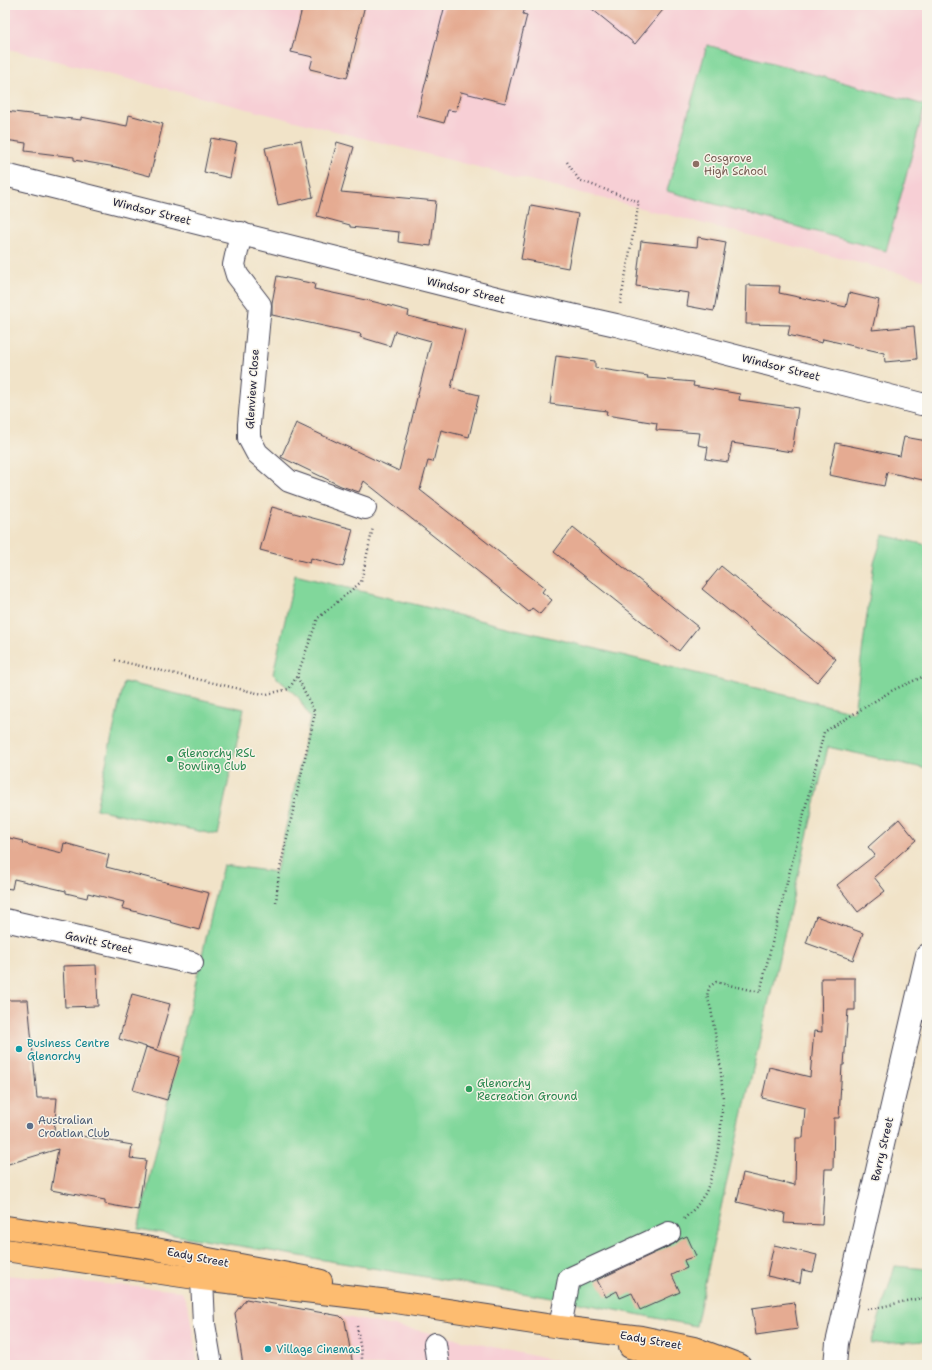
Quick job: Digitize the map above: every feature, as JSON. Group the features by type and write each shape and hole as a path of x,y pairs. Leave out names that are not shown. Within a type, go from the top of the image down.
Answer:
{"main road":[{"name":"Eady Street","path":"5,1227 145,1247 300,1276 389,1301"},
{"name":"Eady Street","path":"10,1252 202,1279 389,1301 560,1327 641,1337 694,1348 740,1365"},
{"name":"Eady Street","path":"560,1327 638,1349 686,1365"}],"street":[{"name":"Windsor Street","path":"5,175 510,301 616,325 921,404 927,404"},
{"name":"Glenview Close","path":"241,233 234,265 238,275 260,305 249,438 257,453 289,481 365,508"},
{"name":"Gavitt Street","path":"5,920 192,964"},
{"name":"Barry Street","path":"836,1365 837,1343 927,955"},
{"path":"560,1327 569,1279 669,1233"},
{"path":"202,1279 204,1324 211,1365"},
{"name":"Barry Street","path":"820,1365 837,1343"}],"path":[{"path":"567,162 579,180 639,202 616,325"},
{"path":"115,660 262,694 289,689 297,676 318,618 361,582 376,510 365,508"},
{"path":"669,1233 696,1207 706,1192 714,1169 720,1138 723,1098 720,1063 711,1009 707,996 709,987 716,982 760,992 824,732 893,690 927,675"},
{"path":"276,902 278,873 315,713 297,676"},
{"path":"845,1311 876,1308 913,1298 927,1298"},
{"path":"357,1326 363,1365"}],"shaded area":[{"name":"Cosgrove High School","path":"5,5 927,5 927,280 5,48"},
{"path":"5,1275 182,1291 189,1310 198,1365 5,1365"},
{"path":"246,1299 417,1330 574,1365 243,1365 235,1313"}],"green space":[{"path":"707,45 925,105 886,251 667,191"},
{"name":"Glenorchy Recreation Ground","path":"883,535 927,545 927,769 828,747 723,1198 696,1326 570,1301 138,1229 223,865 276,872 310,718 299,698 273,674 295,575 854,712 874,563"},
{"name":"Glenorchy RSL Bowling Club","path":"124,682 244,709 217,835 96,809"},
{"path":"895,1266 927,1269 927,1341 871,1344"}],"building":[{"path":"303,5 365,5 347,78 310,69 313,57 291,52"},
{"path":"445,5 513,5 525,8 523,14 527,15 505,103 461,92 456,111 448,110 444,123 417,116"},
{"path":"587,5 667,5 635,44"},
{"path":"5,111 81,120 81,117 127,126 129,115 163,124 150,176 116,167 74,160 74,157 25,151 26,143 5,140"},
{"path":"211,138 237,143 230,178 204,172"},
{"path":"301,140 313,197 278,205 265,148"},
{"path":"337,142 354,147 341,192 436,201 431,246 398,242 399,232 350,227 350,225 317,216"},
{"path":"531,205 578,214 568,268 521,259"},
{"path":"698,237 726,242 714,311 687,306 689,293 636,286 641,241 697,247"},
{"path":"277,276 315,284 314,289 409,311 408,316 465,330 451,388 479,395 469,437 441,430 433,462 428,461 420,490 545,588 542,592 552,600 540,614 532,608 529,612 364,481 359,492 341,486 281,457 296,423 399,471 431,341 395,331 390,346 360,337 361,334 272,315 272,303"},
{"path":"747,285 780,286 779,293 846,307 849,293 879,300 872,330 914,326 917,359 885,362 884,353 823,339 822,343 788,335 790,325 746,324"},
{"path":"556,356 595,361 595,368 648,376 647,378 694,382 693,386 740,394 739,400 798,408 792,452 732,443 728,462 706,459 708,447 698,445 700,433 656,430 657,423 606,415 607,411 550,404"},
{"path":"904,437 927,441 927,481 887,472 884,486 829,475 836,443 900,456"},
{"path":"272,507 353,529 343,567 311,558 310,563 260,550"},
{"path":"573,527 698,627 679,651 554,552"},
{"path":"721,566 836,659 817,682 702,589"},
{"path":"899,819 916,840 874,877 885,891 858,912 837,885 875,855 868,847"},
{"path":"5,837 62,853 64,843 109,855 106,867 209,893 199,930 122,908 124,902 88,893 87,898 66,893 66,891 14,879 12,889 5,888"},
{"path":"816,916 863,933 853,960 806,943"},
{"path":"96,965 98,1006 65,1007 63,966"},
{"path":"821,978 855,978 855,1010 848,1010 844,1065 842,1065 839,1118 834,1118 833,1169 825,1169 822,1225 784,1223 785,1213 737,1202 743,1173 795,1185 796,1138 803,1138 805,1108 762,1098 769,1067 810,1077 814,1031 822,1032"},
{"path":"132,994 170,1004 157,1050 119,1039"},
{"path":"5,1000 28,1000 37,1098 57,1098 54,1131 132,1145 130,1158 146,1160 138,1210 105,1204 105,1200 51,1190 58,1149 5,1165"},
{"path":"146,1047 180,1057 167,1100 133,1090"},
{"path":"687,1236 696,1256 684,1260 687,1268 672,1275 680,1292 640,1310 632,1293 620,1298 617,1291 606,1297 597,1280 674,1244"},
{"path":"774,1245 817,1255 813,1272 802,1270 800,1283 767,1276"},
{"path":"246,1299 340,1316 345,1321 353,1365 243,1365 235,1313"},
{"path":"794,1302 798,1329 756,1335 752,1308"}],"place":[{"name":"Cosgrove High School","path":"696,164"},
{"name":"Glenorchy RSL Bowling Club","path":"170,759"},
{"name":"Business Centre Glenorchy","path":"19,1049"},
{"name":"Glenorchy Recreation Ground","path":"469,1089"},
{"name":"Australian Croatian Club","path":"30,1126"},
{"name":"Village Cinemas","path":"268,1349"}]}
